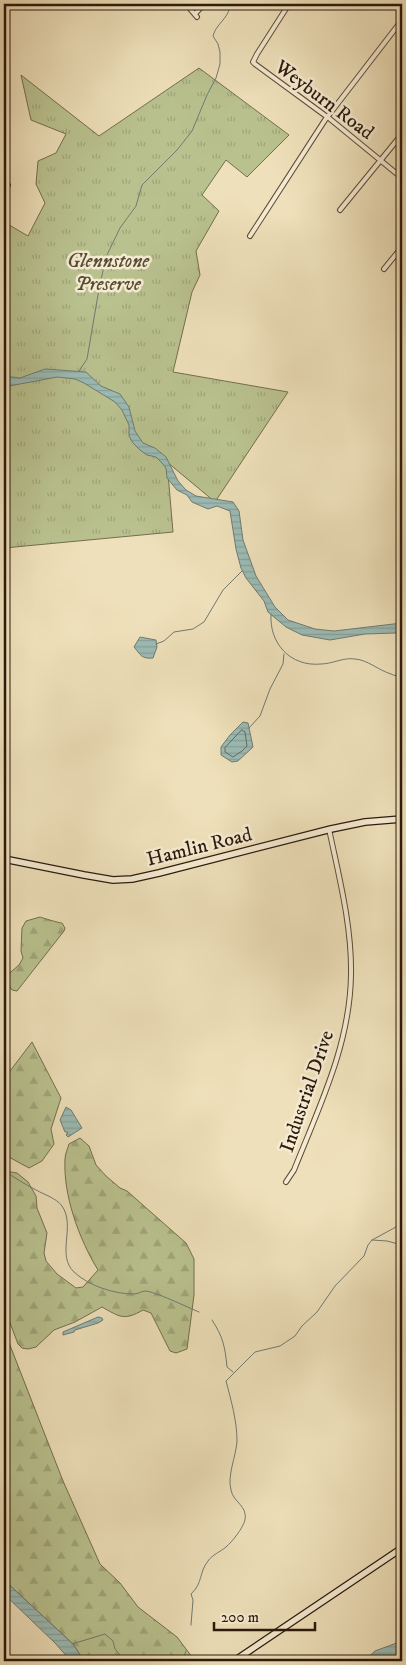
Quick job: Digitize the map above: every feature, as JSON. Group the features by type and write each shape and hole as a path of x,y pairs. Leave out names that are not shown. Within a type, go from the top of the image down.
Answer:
{"street":[{"path":"186,4 196,15 204,4"},
{"name":"Weyburn Road","path":"289,4 253,62 327,117 402,178"},
{"path":"399,4 402,8"},
{"path":"250,236 327,117 402,20"},
{"path":"340,210 402,134"},
{"path":"4,180 8,184"},
{"path":"384,268 402,247"},
{"name":"Hamlin Road","path":"4,859 96,878 132,879 159,874 329,829 402,818"},
{"name":"Industrial Drive","path":"286,1182 294,1170 337,1061 344,1031 350,987 351,968 347,922 329,829"},
{"path":"234,1661 402,1548"}],"green space":[{"name":"Glennstone Preserve","path":"199,68 289,135 247,177 226,160 202,195 219,211 196,251 200,275 192,292 173,372 288,392 215,502 167,462 173,532 4,548 4,222 28,236 45,203 36,184 38,161 56,153 66,134 31,120 21,75 99,136"},
{"path":"40,917 62,923 65,928 64,931 17,991 12,990 4,978 19,965 23,958 21,951 22,928 26,921"},
{"path":"32,1042 61,1098 51,1129 54,1144 42,1161 29,1168 7,1156 4,1157 4,1079"},
{"path":"80,1138 89,1146 96,1165 106,1176 120,1188 127,1191 186,1243 194,1259 194,1295 187,1349 176,1353 170,1351 151,1313 143,1310 126,1317 102,1307 75,1322 54,1330 36,1347 22,1348 18,1344 4,1307 4,1171 17,1173 28,1182 36,1196 37,1208 47,1233 44,1253 46,1261 57,1274 76,1288 83,1287 98,1270 79,1231 70,1202 65,1173 65,1157 69,1144"},
{"path":"4,1335 6,1335 63,1481 100,1564 120,1583 138,1607 177,1637 195,1661 84,1661 73,1644 4,1580"}],"water":[{"path":"45,369 86,372 101,386 120,394 129,407 135,431 143,443 155,448 166,457 178,481 186,490 196,496 233,502 239,511 243,540 256,576 275,607 288,620 315,629 334,631 402,623 402,631 365,634 330,640 302,635 286,627 268,612 264,601 246,578 241,568 230,511 217,506 208,509 192,502 187,495 177,490 167,478 166,468 162,463 156,457 147,455 133,443 129,436 129,425 122,410 115,402 75,379 57,377 4,387 4,376 20,378"},
{"path":"140,637 156,640 157,647 153,658 144,657 134,647"},
{"path":"243,722 248,723 253,747 238,761 232,762 221,755 221,747"},
{"path":"66,1107 71,1110 82,1128 68,1137 66,1135 68,1132 65,1132 60,1120"},
{"path":"98,1317 103,1320 63,1335 63,1332"},
{"path":"4,1580 73,1644 84,1661 71,1661 4,1594"},
{"path":"402,1641 402,1653 381,1661 364,1661 375,1651"}],"waterway":[{"path":"79,371 87,359 106,257 120,228 136,206 142,185 177,150 192,131 216,78 220,64 220,52 213,36 230,7"},
{"path":"4,538 6,548 4,554"},
{"path":"156,644 164,641 174,632 193,629 204,622 223,590 242,571"},
{"path":"271,614 271,625 278,643 284,651 300,662 321,664 355,659 364,661 394,675 402,676"},
{"path":"249,728 260,716 270,689 283,664 284,654"},
{"path":"4,1170 60,1203 66,1214 67,1222 66,1257 69,1265 80,1277 94,1285 118,1293 137,1294 144,1291 149,1292 199,1312"},
{"path":"191,1625 193,1600 191,1594 197,1586 205,1565 231,1542 240,1531 245,1520 244,1511 234,1498 230,1484 237,1433 226,1381 255,1352 280,1346 295,1336 302,1326 317,1312 335,1286 364,1256 372,1240 396,1227 401,1215 402,1190"},
{"path":"372,1240 402,1245"},
{"path":"212,1320 223,1342 227,1367 233,1372"},
{"path":"72,1644 105,1634 113,1641 115,1649 125,1661"},
{"path":"182,1661 186,1651"}]}
